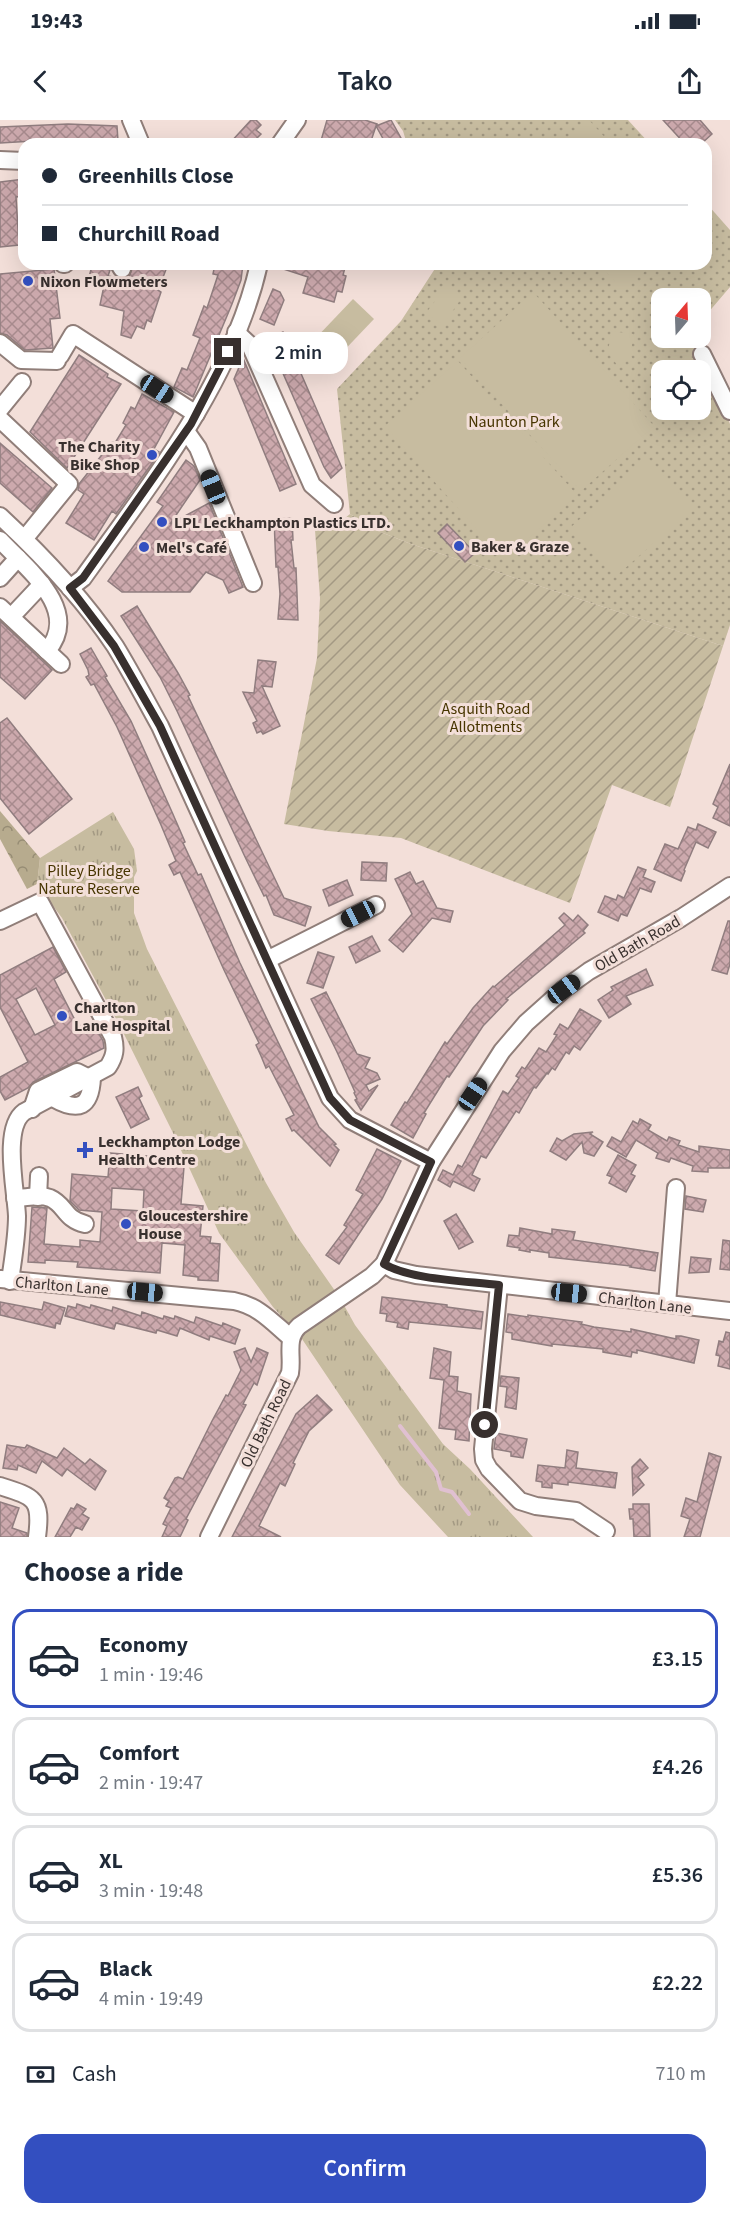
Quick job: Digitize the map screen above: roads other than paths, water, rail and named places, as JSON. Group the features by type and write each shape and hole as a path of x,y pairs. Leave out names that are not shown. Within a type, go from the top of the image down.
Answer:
{"street":[{"path":"131,120 138,138"},
{"path":"283,138 292,122"},
{"path":"0,160 18,161"},
{"path":"70,588 83,578 186,431 236,332 257,270"},
{"path":"236,332 250,345 312,485 334,504"},
{"path":"0,343 21,360 59,358 73,334 196,414"},
{"path":"702,354 730,411"},
{"path":"0,409 22,382"},
{"path":"0,420 69,484 25,538"},
{"path":"186,431 198,448 253,583"},
{"path":"0,516 25,538 70,588 114,646 160,726 336,1106 357,1124 431,1162"},
{"path":"0,540 49,591 59,620 59,634 47,651"},
{"path":"0,578 18,558"},
{"path":"42,584 5,612 61,664"},
{"name":"Old Bath Road","path":"209,1537 290,1373 291,1338 296,1328 372,1276 384,1264 431,1162 502,1051 526,1023 564,989 589,971 730,886"},
{"path":"0,921 40,902 113,1037 116,1047 114,1058 108,1067 38,1091 32,1108"},
{"path":"267,960 376,905"},
{"path":"5,1280 16,1236 15,1198 6,1173 15,1122 20,1115 52,1098 79,1078"},
{"path":"52,1098 72,1106 83,1106 79,1078"},
{"path":"38,1197 39,1176"},
{"path":"667,1304 676,1188"},
{"path":"15,1198 52,1199 72,1219 86,1224"},
{"name":"Charlton Lane","path":"384,1264 394,1270 416,1275 730,1311"},
{"name":"Charlton Lane","path":"5,1280 234,1301 253,1306 291,1338"},
{"path":"499,1285 483,1449 484,1460 489,1469 520,1502 576,1511 606,1531"},
{"path":"0,1486 25,1495 34,1502 39,1512 37,1537"}],"waterway":[{"path":"400,1426 436,1472 441,1489 452,1492 469,1514"}],"place":[{"name":"Nixon Flowmeters","path":"28,281"},
{"name":"The Charity Bike Shop","path":"152,455"},
{"name":"LPL Leckhampton Plastics LTD.","path":"162,522"},
{"name":"Baker & Graze","path":"459,546"},
{"name":"Mel's Café","path":"144,547"},
{"name":"Charlton Lane Hospital","path":"62,1016"},
{"name":"Leckhampton Lodge Health Centre","path":"85,1150"},
{"name":"Gloucestershire House","path":"126,1224"}],"park label":[{"name":"Naunton Park","path":"514,421"},
{"name":"Asquith Road Allotments","path":"486,717"},
{"name":"Pilley Bridge Nature Reserve","path":"89,879"}]}
